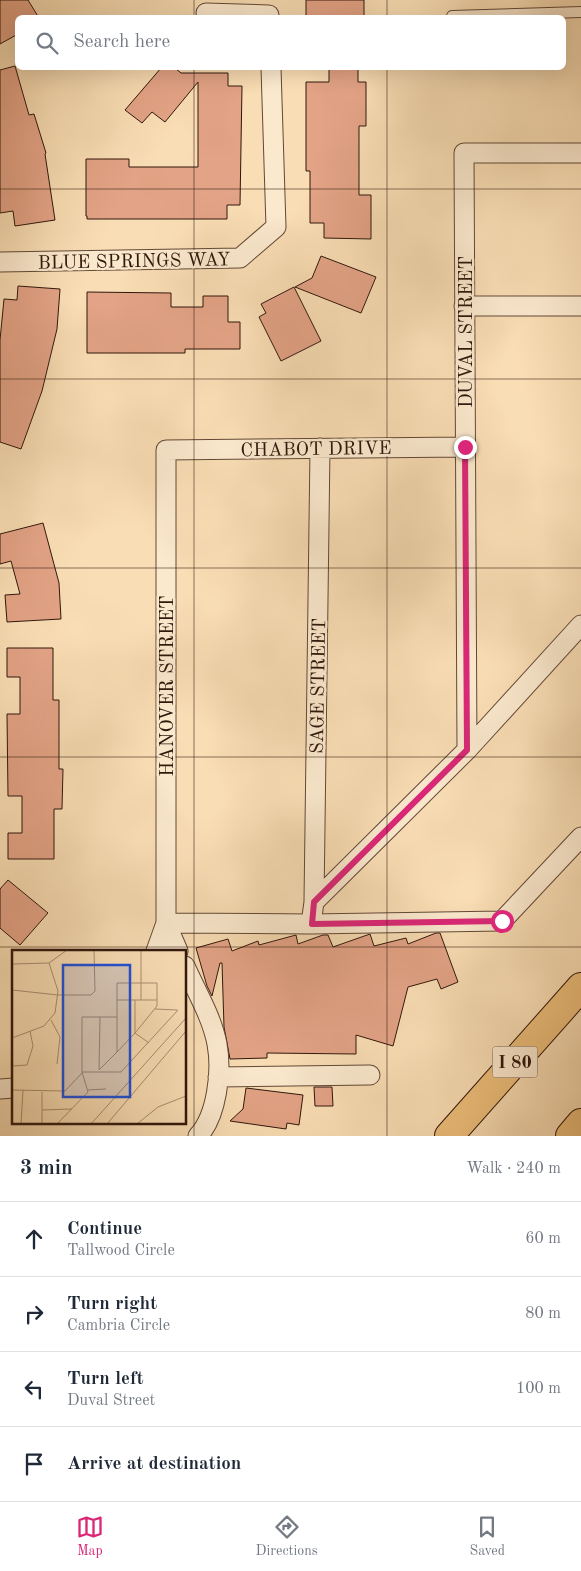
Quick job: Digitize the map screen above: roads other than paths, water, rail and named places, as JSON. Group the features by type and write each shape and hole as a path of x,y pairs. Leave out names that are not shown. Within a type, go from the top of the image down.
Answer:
{"highway":[{"name":"I 80","path":"449,1136 581,987"},
{"path":"570,1136 581,1123"}],"street":[{"path":"206,12 269,11"},
{"name":"BLUE SPRINGS WAY","path":"0,262 240,258 276,227 271,70"},
{"name":"DUVAL STREET","path":"467,750 464,153 581,153"},
{"path":"464,306 581,306"},
{"name":"CHABOT DRIVE","path":"166,450 465,447"},
{"name":"SAGE STREET","path":"312,924 314,902 320,448"},
{"name":"HANOVER STREET","path":"166,450 166,923"},
{"path":"314,902 467,750 581,625"},
{"path":"166,923 312,924 502,921 581,837"},
{"path":"156,950 166,923"},
{"path":"166,923 178,950"},
{"path":"186,968 210,1021 217,1045 217,1096 212,1115 198,1136"},
{"path":"218,1076 370,1074"}],"lane":[{"path":"484,15 581,12"}]}
